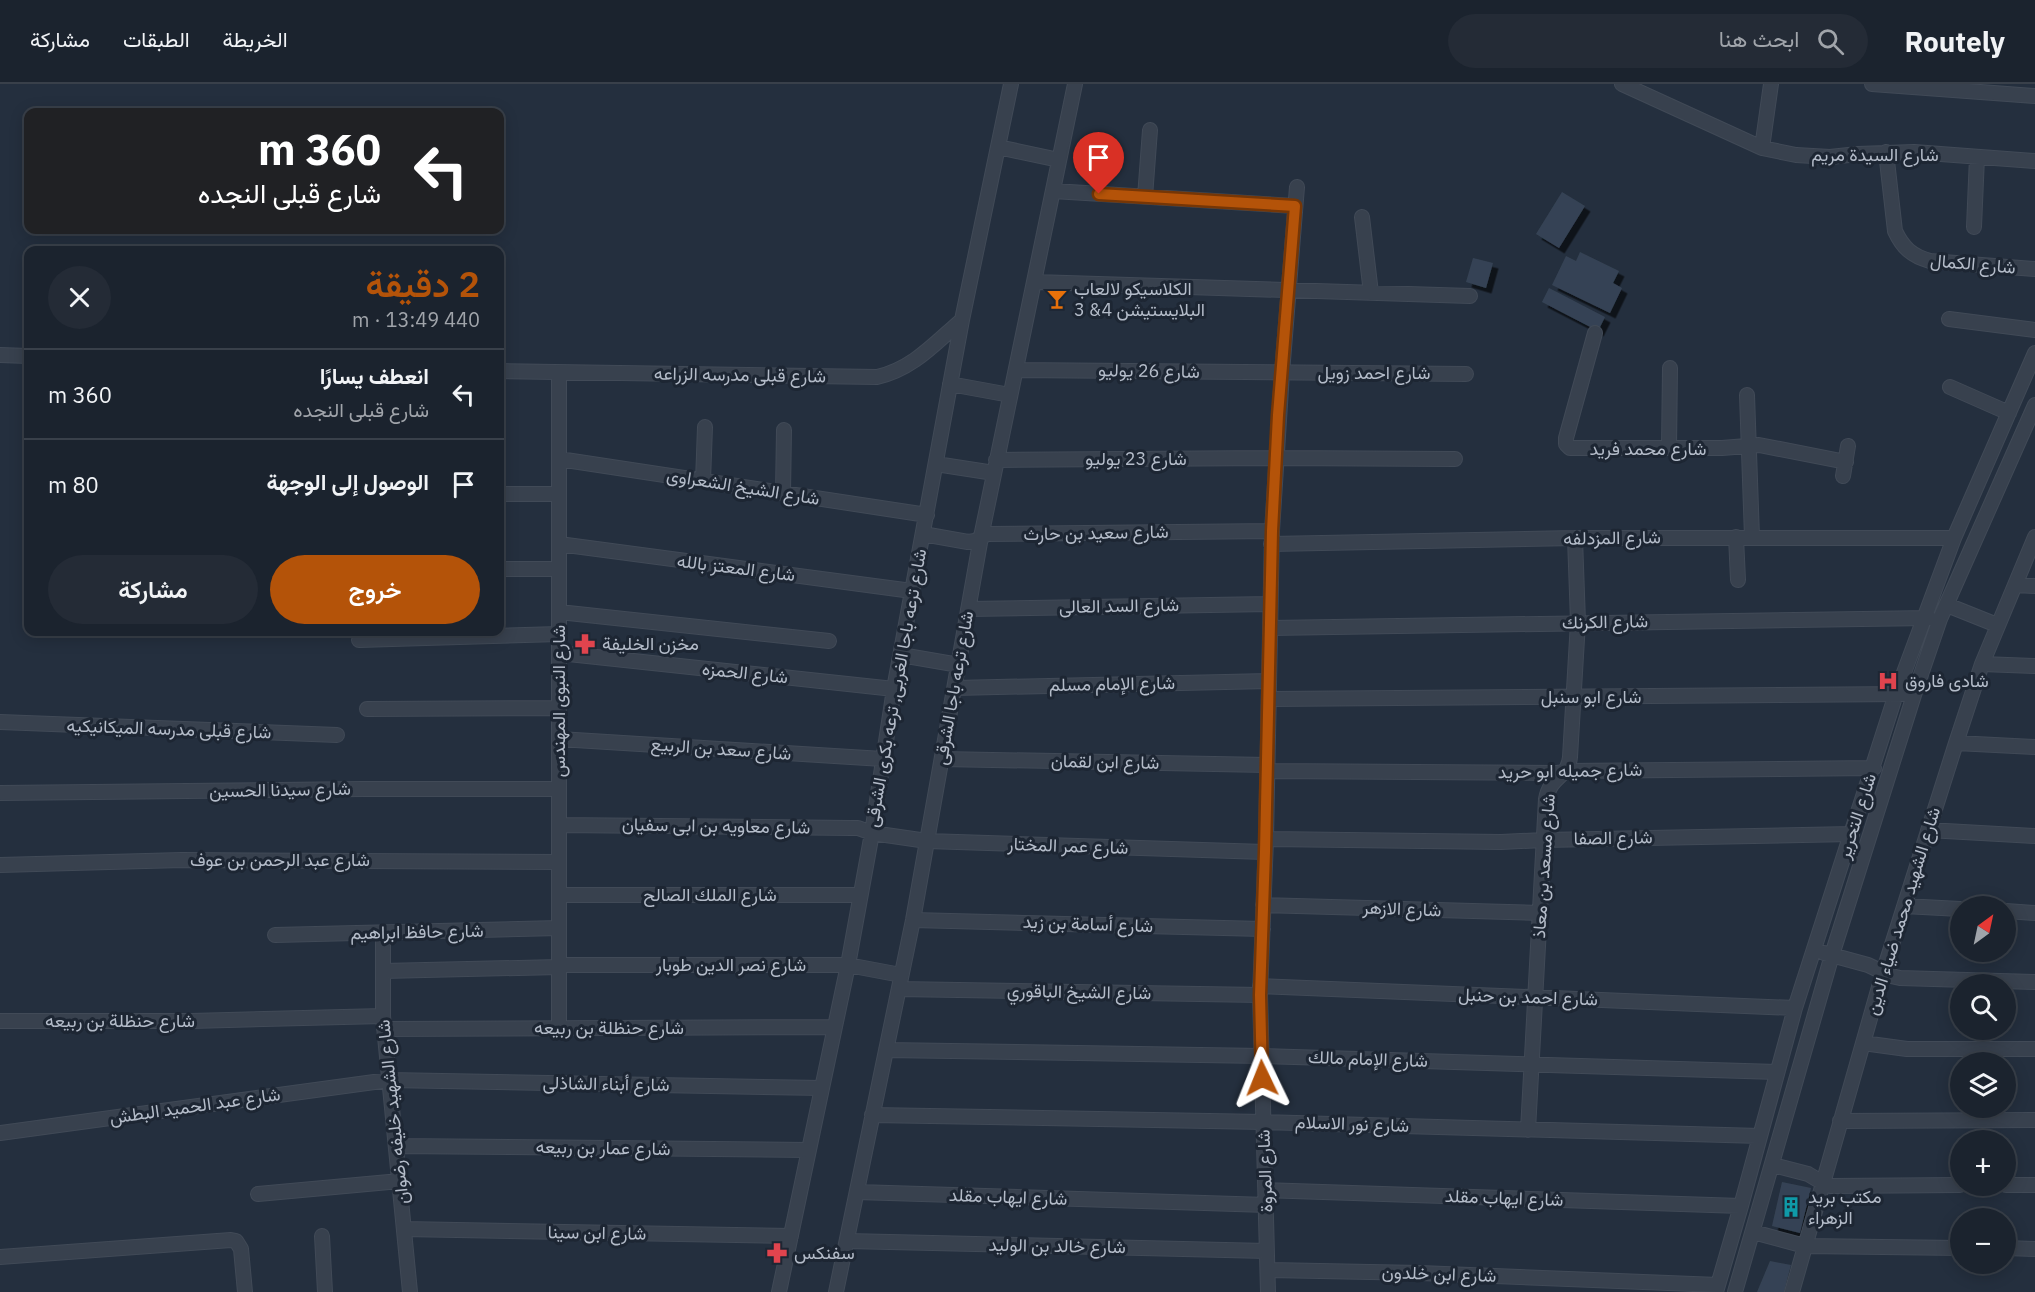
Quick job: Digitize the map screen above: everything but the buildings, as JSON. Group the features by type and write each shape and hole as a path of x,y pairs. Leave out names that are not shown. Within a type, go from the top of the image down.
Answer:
{"street":[{"name":"شارع ترعه باجا الغربى, ترعه بكرى الشرقى","path":"779,1292 848,965 912,591 962,321 1011,84"},
{"name":"شارع ترعه باجا الشرقى","path":"836,1292 913,920 981,537 1075,84"},
{"name":"شارع السيدة مريم","path":"1622,84 1762,148 1796,155 1830,157 1887,152 2035,161"},
{"path":"1762,148 1772,84"},
{"path":"1872,84 2035,96"},
{"path":"1145,196 1150,130"},
{"path":"998,147 1059,160"},
{"name":"شارع الكمال","path":"1887,152 1895,231 1900,243 1908,252 1930,261 2035,269"},
{"path":"1974,226 1977,157"},
{"name":"شارع المروة","path":"1268,1292 1260,991 1266,846 1271,537 1275,458 1297,187"},
{"path":"1053,190 1295,206"},
{"path":"1362,217 1371,293"},
{"path":"1035,282 1470,296"},
{"path":"1949,320 2035,330"},
{"name":"شارع قبلى مدرسه الزراعه","path":"504,371 878,377 905,368 962,321"},
{"name":"شارع محمد فريد","path":"1595,333 1566,438 1566,444 1570,448 1773,447 1846,462"},
{"name":"شارع التحرير","path":"1717,1288 1742,1206 1795,1008 1896,694 1953,538 2035,353"},
{"path":"0,355 24,356"},
{"path":"1669,448 1670,368"},
{"name":"شارع 26 يوليو","path":"1016,370 1282,373"},
{"name":"شارع النبوى المهندس","path":"559,373 559,1028"},
{"name":"شارع احمد زويل","path":"1282,373 1466,374"},
{"path":"951,384 1010,395"},
{"path":"1950,387 2009,413"},
{"path":"1747,395 1752,537"},
{"name":"شارع التحرير","path":"1735,1292 1832,955 1914,695 1940,619 2034,408"},
{"path":"703,481 705,427"},
{"path":"783,493 784,430"},
{"path":"1843,476 1848,446"},
{"path":"1275,458 1455,459"},
{"name":"شارع 23 يوليو","path":"936,464 995,467 1275,458"},
{"name":"شارع الشيخ الشعراوى","path":"559,459 927,515"},
{"path":"504,494 559,494"},
{"name":"شارع سعيد بن حارث","path":"923,534 968,542 987,534 1271,537"},
{"name":"شارع المزدلفه","path":"1271,537 1953,538"},
{"path":"1736,537 1738,580"},
{"name":"شارع الشهيد محمد ضياء الدين","path":"1792,1292 1882,973 1956,743 1982,664 2035,537"},
{"name":"شارع مسعد بن معاذ","path":"1528,1130 1548,789 1553,781 1566,771 1570,757 1578,622 1575,538"},
{"name":"شارع المعتز بالله","path":"559,544 912,591"},
{"path":"504,569 559,569"},
{"path":"2015,585 2035,586"},
{"name":"شارع السد العالى","path":"968,609 1270,604"},
{"path":"1947,605 1997,625"},
{"path":"559,612 829,641"},
{"name":"شارع الكرنك","path":"1270,628 1923,617 1940,619"},
{"path":"504,636 559,634"},
{"path":"358,640 492,636"},
{"name":"شارع الحمزه","path":"559,652 894,689"},
{"path":"901,655 959,665"},
{"path":"1982,664 2035,666"},
{"name":"شارع الإمام مسلم","path":"954,688 1269,681"},
{"name":"شارع ابو سنبل","path":"1269,699 1914,695"},
{"path":"367,709 559,708"},
{"name":"شارع قبلى مدرسه الميكانيكيه","path":"0,722 337,735"},
{"name":"شارع سعد بن الربيع","path":"559,739 883,759"},
{"path":"1956,743 2035,747"},
{"name":"شارع ابن لقمان","path":"942,759 1267,768"},
{"name":"شارع جميله ابو حريد","path":"1267,768 1557,772 1874,768"},
{"name":"شارع سيدنا الحسين","path":"0,793 559,789"},
{"name":"شارع معاويه بن ابى سفيان","path":"559,825 851,828 872,833"},
{"path":"1928,830 2035,836"},
{"name":"شارع عمر المختار","path":"872,833 927,841 1266,846"},
{"name":"شارع الصفا","path":"1266,846 1852,834"},
{"name":"شارع عبد الرحمن بن عوف","path":"0,865 182,860 559,862"},
{"name":"شارع الملك الصالح","path":"559,895 860,895"},
{"name":"شارع الازهر","path":"1263,905 1540,913"},
{"path":"1904,906 1950,908"},
{"path":"2016,912 2035,913"},
{"name":"شارع أسامة بن زيد","path":"913,920 1263,929"},
{"name":"شارع حافظ ابراهيم","path":"276,935 559,928"},
{"name":"شارع الشهيد خليفه رضوان","path":"383,933 384,1023 410,1292"},
{"path":"1813,950 1868,965 1882,973 1900,978 2035,982"},
{"name":"شارع نصر الدين طوبار","path":"383,971 559,966 848,965 901,975"},
{"name":"شارع الشيخ الباقوري","path":"898,989 1260,991"},
{"name":"شارع احمد بن حنبل","path":"1260,991 1535,997 1795,1008"},
{"name":"شارع حنظلة بن ربيعه","path":"0,1022 384,1023 559,1028 835,1027"},
{"path":"1863,1043 1907,1049 2035,1049"},
{"name":"شارع الإمام مالك","path":"886,1050 1262,1056 1777,1072"},
{"name":"شارع أبناء الشاذلى","path":"389,1080 822,1088"},
{"name":"شارع عبد الحميد البطش","path":"0,1133 389,1080"},
{"name":"شارع نور الاسلام","path":"872,1115 1264,1122 1760,1136"},
{"path":"1840,1121 2035,1120"},
{"name":"شارع عمار بن ربيعه","path":"396,1146 809,1150"},
{"path":"1773,1165 1808,1174 1831,1186 1950,1185"},
{"path":"258,1194 400,1181"},
{"path":"2016,1185 2035,1185"},
{"name":"شارع ايهاب مقلد","path":"1266,1190 1742,1206"},
{"name":"شارع ايهاب مقلد","path":"857,1192 1267,1205"},
{"name":"شارع ابن سينا","path":"404,1229 791,1236"},
{"path":"1753,1232 1805,1246 1950,1248"},
{"path":"322,1236 325,1292"},
{"path":"0,1257 231,1240 236,1241 241,1249 244,1292"},
{"name":"شارع خالد بن الوليد","path":"847,1241 1267,1251"},
{"path":"2016,1248 2035,1249"},
{"name":"شارع ابن خلدون","path":"1268,1270 1431,1274 1717,1288"}],"place":[{"name":"الكلاسيكو لالعاب البلايستيشن 4& 3","path":"1057,299"},
{"name":"مخزن الخليفة","path":"585,644"},
{"name":"شادى فاروق","path":"1888,681"},
{"name":"مكتب بريد الزهراء","path":"1791,1207"},
{"name":"سفنكس","path":"777,1253"}],"route":[{"path":"1099,194 1295,206 1278,415 1272,531 1260,995 1262,1078"}]}
